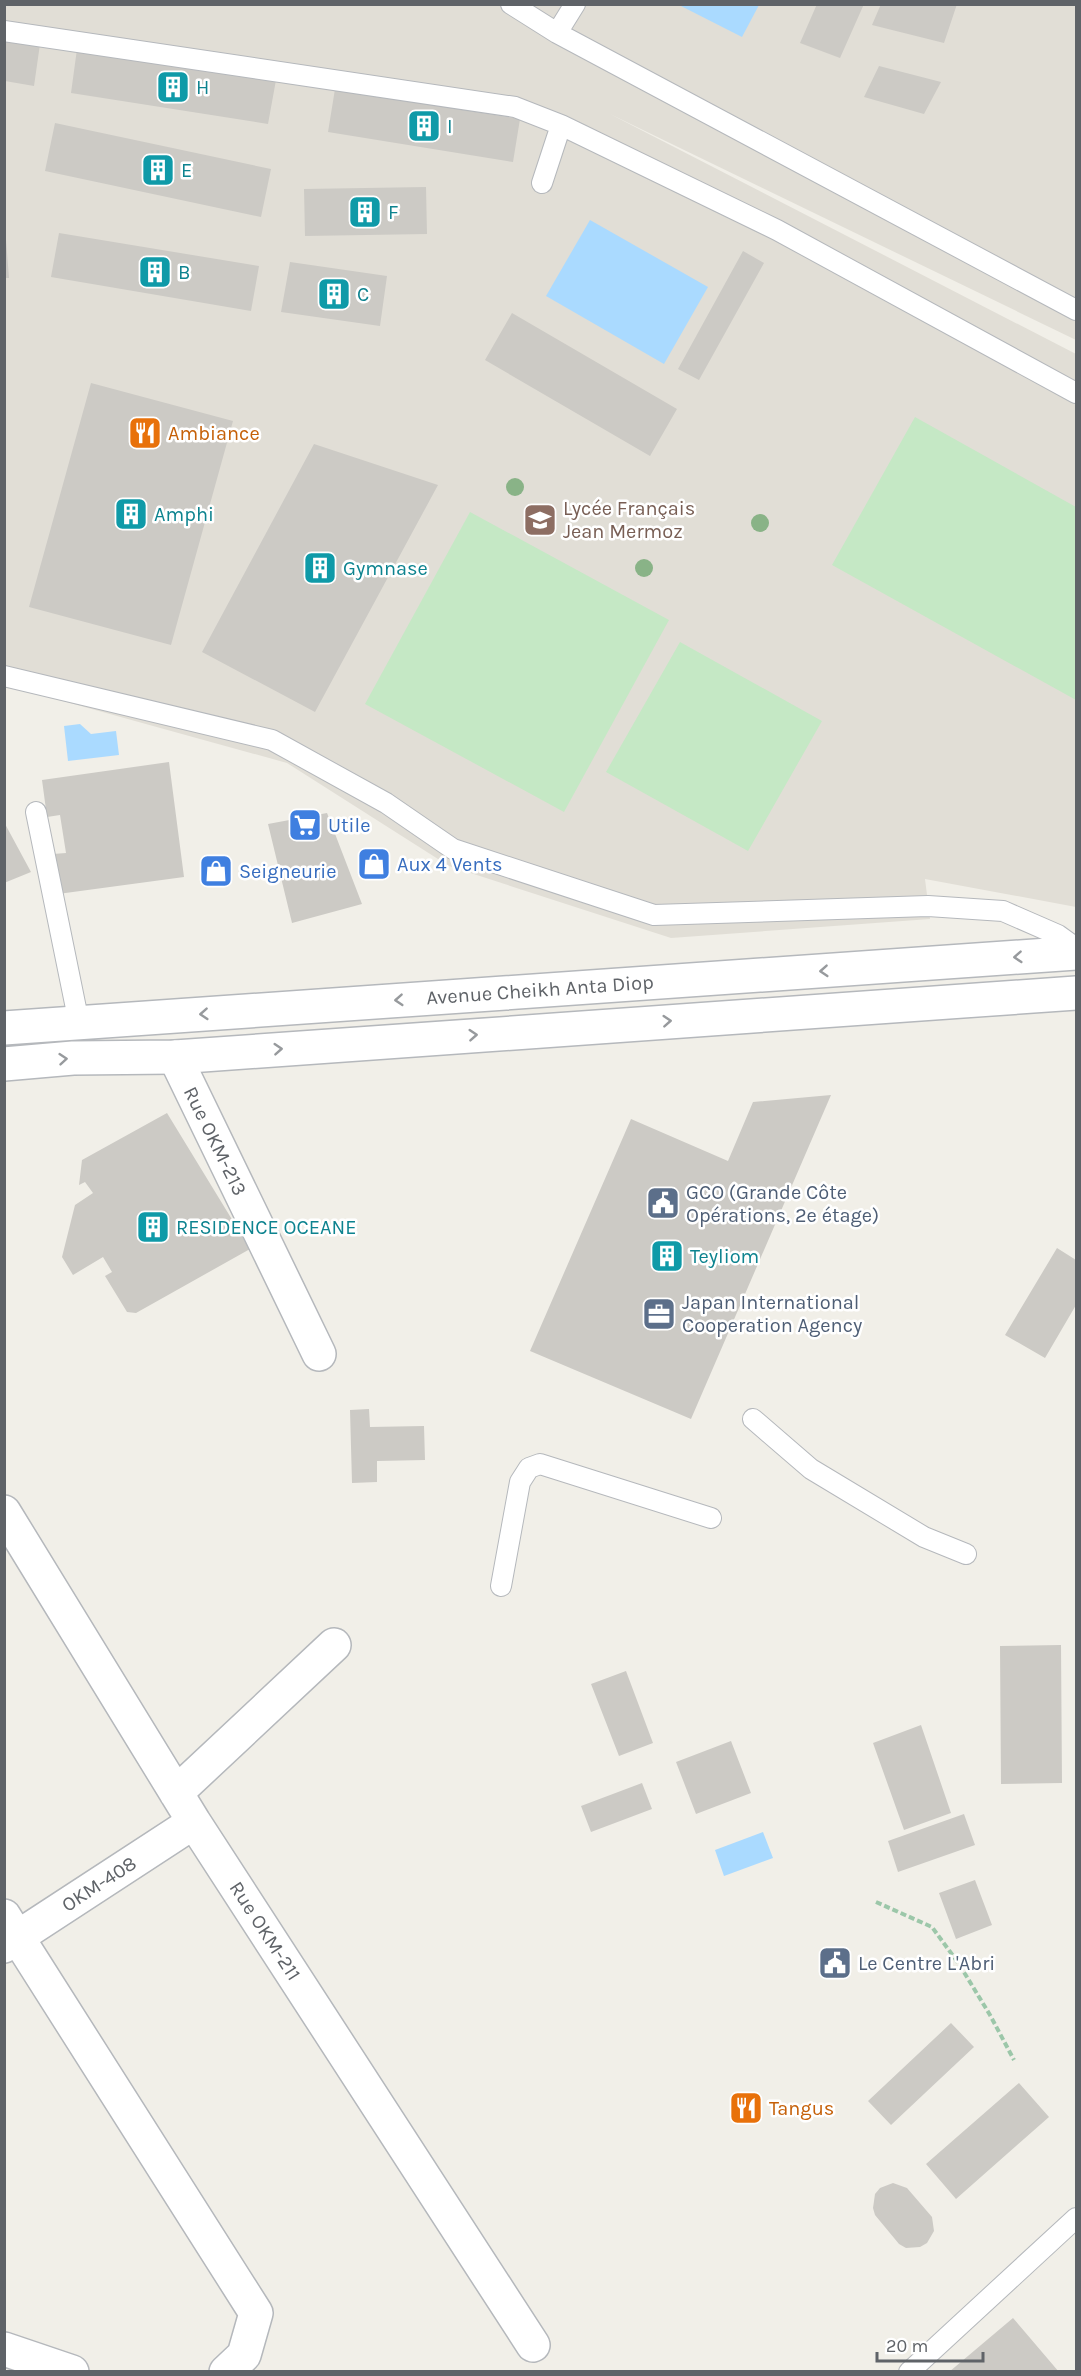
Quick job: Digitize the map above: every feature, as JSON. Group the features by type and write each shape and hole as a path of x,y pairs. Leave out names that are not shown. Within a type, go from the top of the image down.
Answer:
{"street":[{"name":"Avenue Cheikh Anta Diop","path":"4,1028 1077,953"},
{"name":"Avenue Cheikh Anta Diop","path":"4,1064 73,1058 175,1057 1077,993"},
{"name":"Rue OKM-213","path":"175,1057 319,1354"},
{"name":"Rue OKM-211","path":"4,1512 194,1822 533,2345"},
{"path":"176,1793 334,1645"},
{"name":"OKM-408","path":"9,1933 194,1822"},
{"path":"9,1933 256,2313 244,2355 226,2372"},
{"path":"4,2349 72,2372"}],"lane":[{"path":"511,4 556,33 1077,310"},
{"path":"556,33 575,4"},
{"path":"4,31 515,107 561,125 777,230 1077,393"},
{"path":"542,183 561,125"},
{"path":"4,676 272,740 386,803 453,849 654,915 928,906 1003,911 1058,935 1077,948"},
{"path":"36,812 79,1023"},
{"path":"753,1419 811,1469 924,1537 966,1554"},
{"path":"501,1586 520,1482 529,1468 540,1464 711,1518"},
{"path":"909,2372 1077,2218"}],"path":[{"path":"876,1902 932,1927 959,1964 1014,2060"}],"shaded area":[{"name":"Lycée Français Jean Mermoz","path":"4,5 1076,5 1076,340 610,114 1076,354 1076,907 925,879 930,919 671,938 449,866 287,763 5,685"}],"green space":[{"path":"915,417 1076,507 1076,700 832,565"},
{"path":"470,512 669,620 564,812 365,704"},
{"path":"680,642 822,721 748,851 606,772"}],"water":[{"path":"679,5 759,5 742,37"},
{"path":"590,220 708,287 664,364 546,296"},
{"path":"80,724 91,734 116,731 119,755 68,761 64,726"},
{"path":"763,1832 773,1858 724,1876 715,1850"}],"building":[{"path":"817,4 864,4 840,58 800,43"},
{"path":"881,4 957,4 944,43 872,25"},
{"path":"5,39 40,44 34,86 5,81"},
{"name":"H","path":"77,49 276,80 268,124 71,93"},
{"path":"879,66 941,82 924,114 864,97"},
{"name":"I","path":"335,89 520,119 513,162 328,132"},
{"name":"E","path":"55,123 271,169 261,217 45,171"},
{"name":"F","path":"426,187 427,234 305,236 304,189"},
{"name":"B","path":"59,233 259,266 251,311 51,277"},
{"path":"4,240 6,240 9,278 4,278"},
{"path":"743,251 764,263 699,380 678,369"},
{"name":"C","path":"290,262 387,276 380,326 281,312"},
{"path":"512,313 677,409 650,456 485,360"},
{"name":"Amphi","path":"91,383 233,421 171,645 29,607"},
{"name":"Gymnase","path":"314,444 438,485 315,712 202,652"},
{"path":"169,762 184,877 58,894 53,854 66,853 60,815 47,817 42,780"},
{"path":"327,813 362,904 292,923 268,824"},
{"path":"4,822 31,872 4,883"},
{"name":"Teyliom","path":"831,1095 691,1419 530,1351 631,1119 728,1161 753,1102"},
{"name":"RESIDENCE OCEANE","path":"167,1113 250,1249 136,1313 127,1312 105,1276 112,1272 103,1257 73,1275 62,1257 75,1205 93,1193 85,1182 79,1185 82,1160"},
{"path":"1057,1248 1076,1260 1076,1305 1045,1358 1005,1335"},
{"path":"369,1409 370,1427 424,1426 425,1460 377,1461 377,1482 352,1483 350,1410"},
{"path":"1061,1645 1062,1783 1001,1784 1000,1646"},
{"path":"626,1671 653,1743 619,1756 591,1684"},
{"path":"921,1725 951,1813 904,1830 873,1743"},
{"path":"731,1741 751,1793 696,1814 676,1762"},
{"path":"642,1783 652,1809 591,1832 581,1806"},
{"path":"964,1814 975,1845 898,1872 888,1841"},
{"path":"975,1880 992,1925 956,1939 939,1893"},
{"path":"951,2023 974,2047 891,2125 868,2101"},
{"path":"1019,2083 1049,2117 956,2199 926,2164"},
{"path":"893,2183 907,2188 932,2217 934,2231 927,2243 920,2247 906,2248 899,2244 875,2215 873,2208 875,2194 880,2188"},
{"path":"1013,2318 1059,2372 949,2372"}],"place":[{"name":"H","path":"173,87"},
{"name":"I","path":"424,126"},
{"name":"E","path":"158,170"},
{"name":"F","path":"365,212"},
{"name":"B","path":"155,272"},
{"name":"C","path":"334,294"},
{"name":"Ambiance","path":"145,433"},
{"name":"Amphi","path":"131,514"},
{"name":"Lycée Français Jean Mermoz","path":"540,520"},
{"name":"Gymnase","path":"320,568"},
{"name":"Utile","path":"305,825"},
{"name":"Aux 4 Vents","path":"374,864"},
{"name":"Seigneurie","path":"216,871"},
{"name":"GCO (Grande Côte Opérations, 2e étage)","path":"663,1203"},
{"name":"RESIDENCE OCEANE","path":"153,1227"},
{"name":"Teyliom","path":"667,1256"},
{"name":"Japan International Cooperation Agency","path":"659,1314"},
{"name":"Le Centre L'Abri","path":"835,1963"},
{"name":"Tangus","path":"746,2108"}]}
